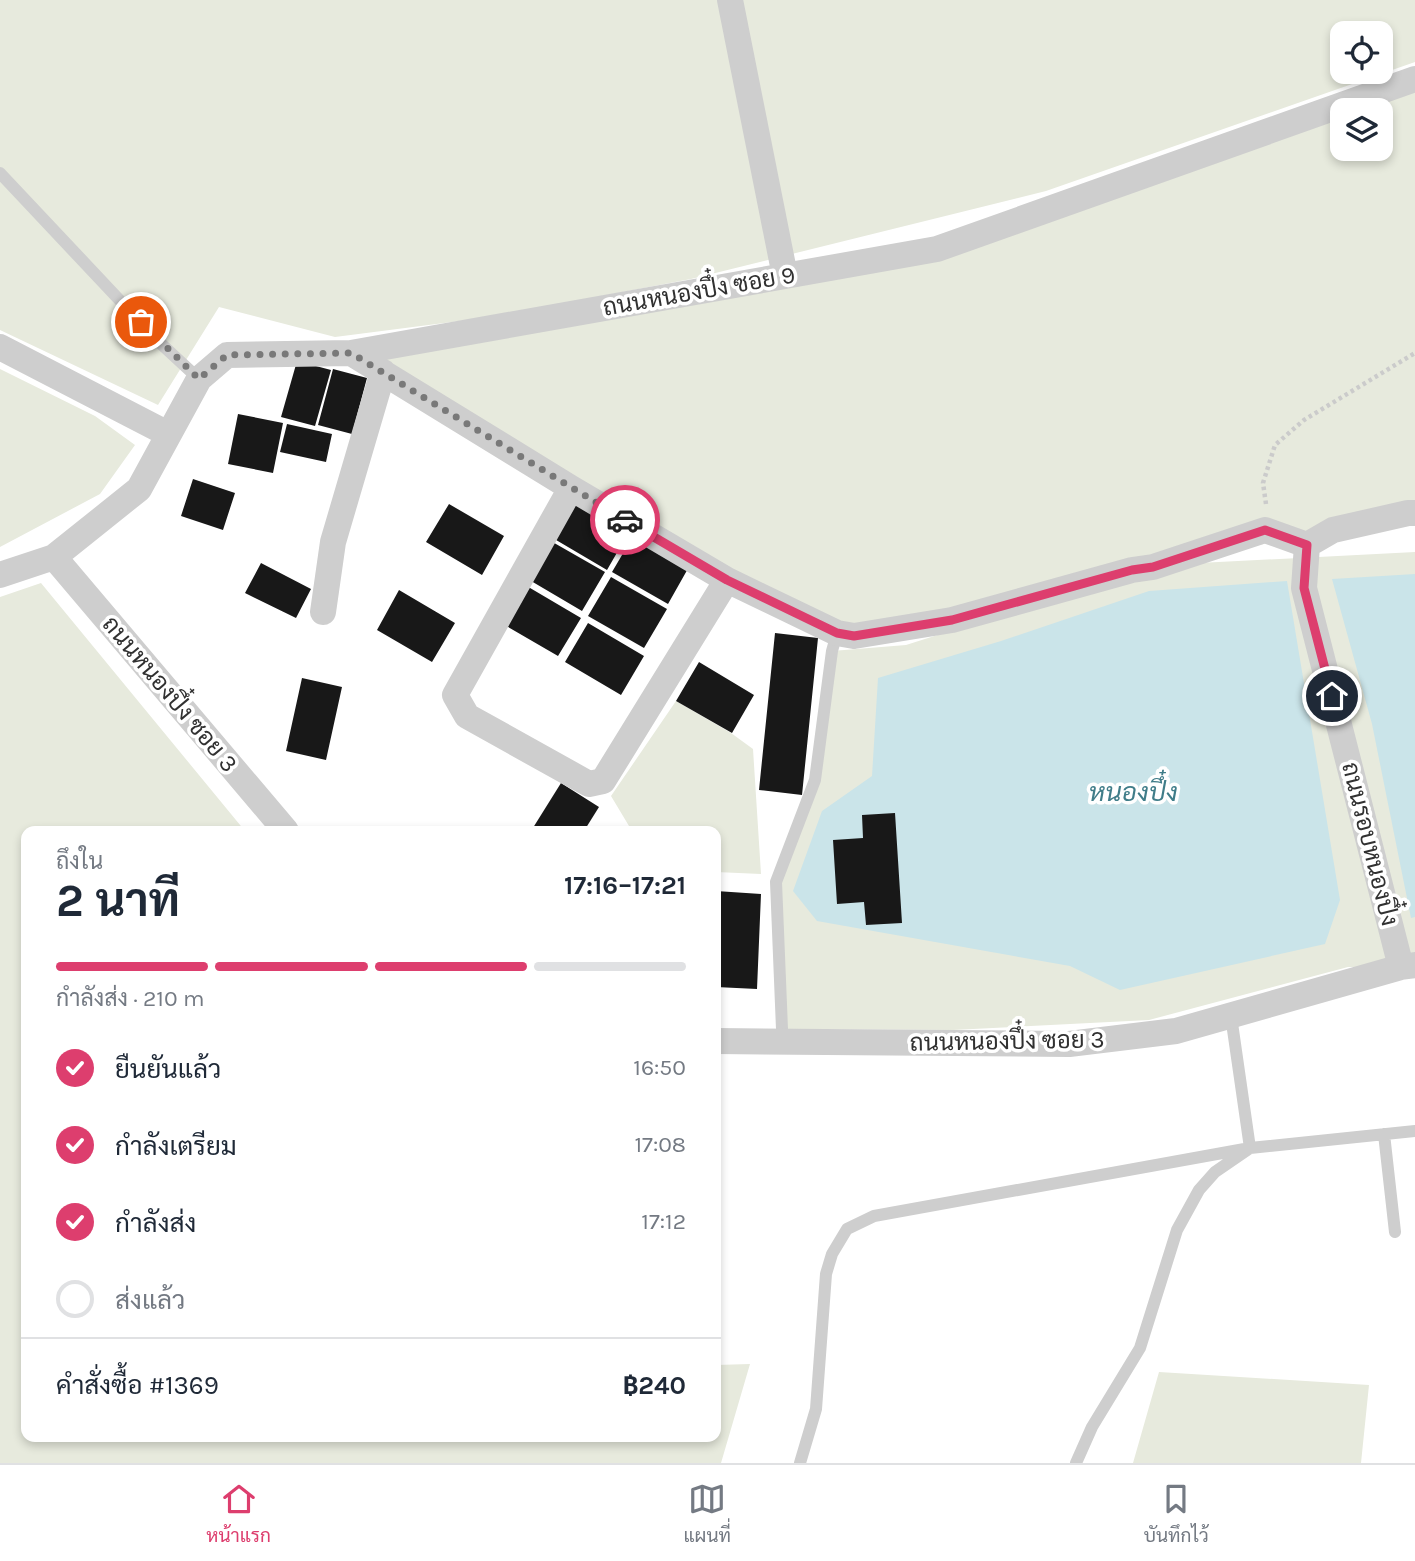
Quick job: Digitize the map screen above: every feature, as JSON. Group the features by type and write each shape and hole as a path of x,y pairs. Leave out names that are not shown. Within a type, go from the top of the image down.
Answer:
{"street":[{"path":"730,0 785,276"},
{"name":"ถนนหนองปึ๋ง ซอย 9","path":"54,557 139,489 199,379 227,355 351,353 937,249 1415,79"},
{"path":"0,347 168,434"},
{"path":"351,353 727,580 837,633 854,636 952,620 1132,570 1153,567 1265,530 1307,545 1333,530 1415,513"},
{"path":"323,612 332,542 383,372"},
{"path":"571,488 455,695 467,716 589,784 603,782 727,580"},
{"name":"ถนนรอบหนองปึ๋ง","path":"1307,545 1304,588 1408,966"},
{"path":"0,575 54,557"},
{"name":"ถนนหนองปึ๋ง ซอย 3","path":"54,557 282,826"},
{"name":"ถนนหนองปึ๋ง ซอย 3","path":"721,1041 1069,1044 1176,1031 1408,966"}],"lane":[{"path":"0,173 158,341 199,379"},
{"path":"784,1043 776,881 815,780 832,651 837,633"},
{"path":"1231,1016 1250,1148"},
{"path":"800,1463 816,1409 826,1274 832,1254 847,1229 874,1216 1250,1148 1415,1130"},
{"path":"1384,1134 1395,1232"},
{"path":"1076,1463 1092,1427 1140,1348 1177,1230 1199,1190 1214,1172 1250,1148"}],"path":[{"path":"1281,536 1266,511 1263,483 1275,444 1304,420 1415,353"}],"shaded area":[{"path":"0,0 1415,0 1415,62 1393,70 1393,21 1330,21 1330,84 1352,84 1046,191 691,279 491,317 335,337 219,307 158,405 0,330"},
{"path":"1415,79 1415,513 1160,565 1415,552 1415,962 1401,967 1348,967 1149,1020 953,1030 782,1029 776,882 815,780 832,651 906,645 1143,570 837,633 351,353 937,249 1330,109 1330,161 1393,161 1393,98 1362,98"},
{"path":"0,369 95,416 135,445 100,494 0,547"},
{"path":"41,583 241,826 21,826 21,1442 721,1442 721,1365 750,1364 721,1463 0,1463 0,597"},
{"path":"676,701 753,749 761,874 721,872 721,826 629,826 611,796"},
{"path":"1159,1372 1369,1385 1361,1463 1133,1463"}],"water":[{"path":"1415,574 1415,917 1411,918 1372,724 1332,579"},
{"name":"หนองปึ๋ง","path":"1287,581 1340,900 1325,944 1120,990 1070,966 817,921 793,891 822,811 872,776 878,678 1001,641 1149,591"}],"building":[{"path":"297,361 331,370 315,426 281,417"},
{"path":"333,369 367,378 352,434 318,425"},
{"path":"238,414 283,423 273,473 228,464"},
{"path":"287,424 332,434 326,462 280,452"},
{"path":"193,479 235,493 223,530 181,516"},
{"path":"574,498 630,530 607,570 551,537"},
{"path":"449,504 504,536 482,575 426,542"},
{"path":"635,533 690,565 668,604 612,572"},
{"path":"549,540 605,572 582,611 526,578"},
{"path":"261,563 311,589 296,618 245,593"},
{"path":"611,577 667,609 644,648 588,616"},
{"path":"525,585 581,618 558,656 503,624"},
{"path":"399,590 455,623 432,662 377,630"},
{"path":"588,623 644,656 621,695 565,662"},
{"path":"775,633 818,638 802,795 759,790"},
{"path":"699,662 754,695 732,733 676,701"},
{"path":"302,678 342,687 326,760 286,751"},
{"path":"561,783 599,807 587,826 534,826"},
{"path":"895,813 902,923 866,925 864,902 837,904 833,840 863,838 862,815"},
{"path":"721,891 761,894 757,989 721,987"}],"way so far":[{"path":"141,322 199,379 227,355 351,353 625,520"}],"route":[{"path":"625,520 727,580 837,633 854,636 952,620 1132,570 1153,567 1265,530 1307,545 1304,588 1332,696"}]}
